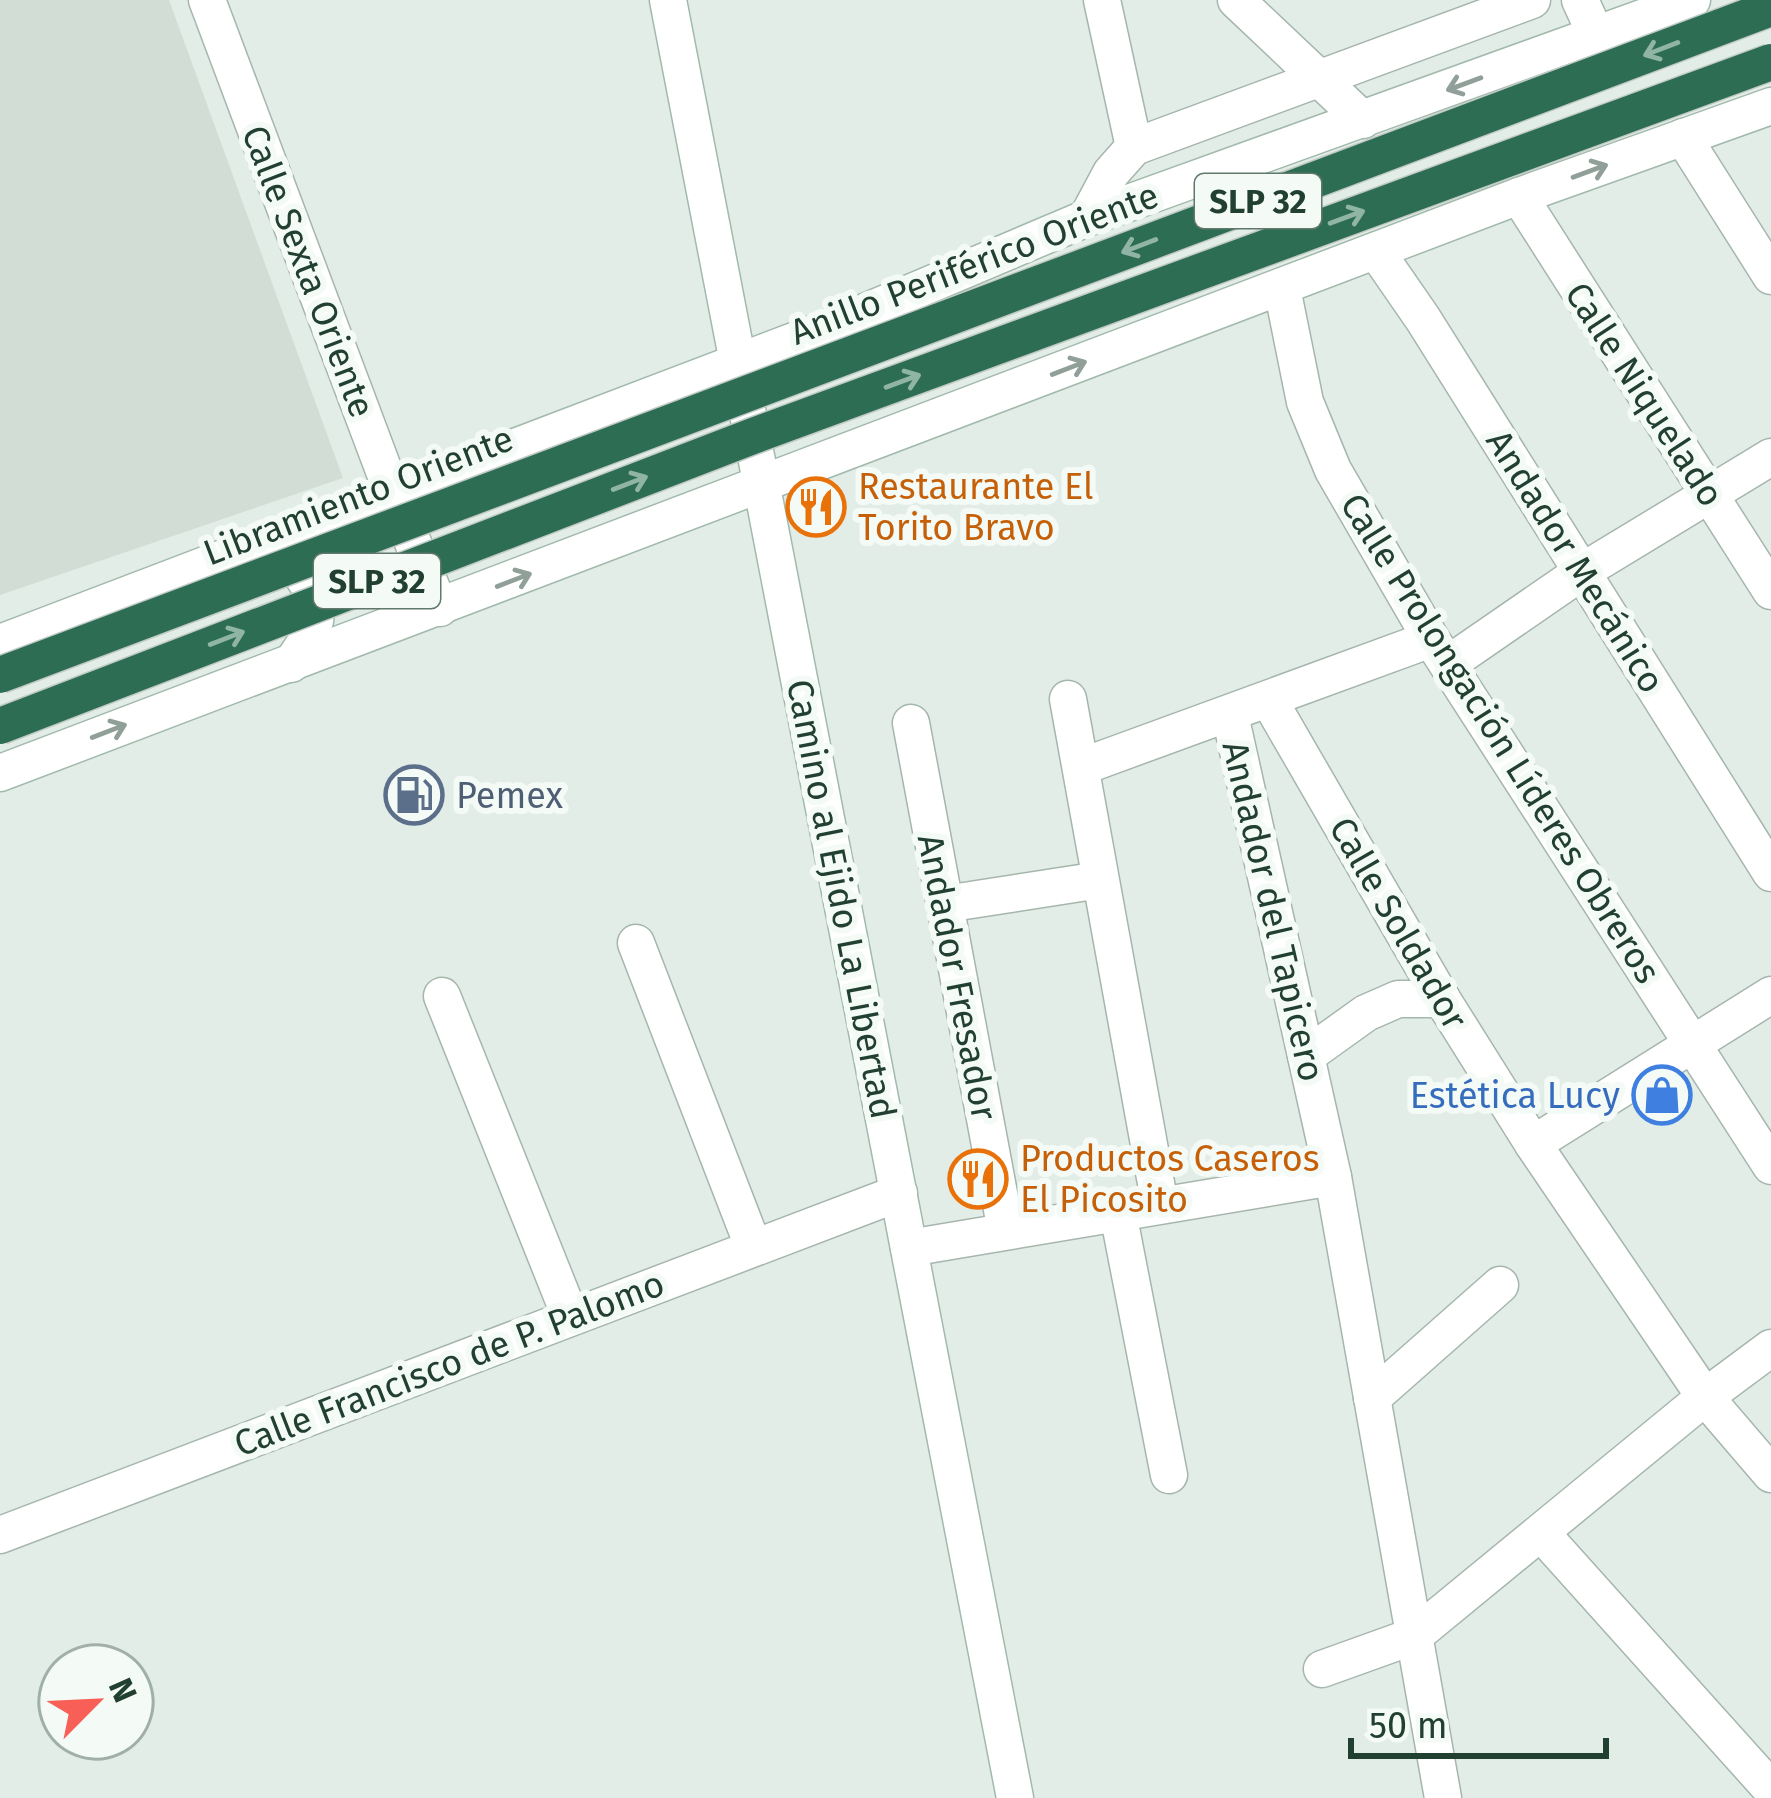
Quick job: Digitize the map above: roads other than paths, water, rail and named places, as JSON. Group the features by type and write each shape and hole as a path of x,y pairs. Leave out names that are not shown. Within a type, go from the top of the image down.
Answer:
{"highway":[{"name":"Anillo Periférico Oriente","path":"742,377 1771,8"},
{"name":"SLP 32","path":"0,725 753,436 1771,62"},
{"name":"Libramiento Oriente","path":"0,675 742,377"}],"street":[{"name":"Calle Sexta Oriente","path":"207,0 440,608"},
{"name":"Camino al Ejido La Libertad","path":"668,0 1015,1798"},
{"path":"1102,0 1134,147"},
{"path":"1236,0 1363,120"},
{"path":"1087,218 1111,173 1134,147 1532,0"},
{"path":"1580,0 1596,35"},
{"name":"Anillo Periférico Oriente","path":"742,377 820,331 1087,218 1692,0"},
{"path":"0,773 1519,196 1771,106"},
{"path":"1683,137 1771,276"},
{"name":"Calle Niquelado","path":"1519,196 1771,591"},
{"name":"Andador Mecánico","path":"1376,251 1771,873"},
{"name":"Calle Prolongación Líderes Obreros","path":"1282,288 1305,402 1334,470 1439,652 1771,1166"},
{"path":"820,331 809,349 813,397 825,418 864,446"},
{"name":"Libramiento Oriente","path":"0,643 392,492 742,377"},
{"path":"1081,767 1268,700 1439,652 1771,458"},
{"path":"267,544 294,562 315,605 314,626 291,664"},
{"path":"1068,699 1160,1205"},
{"name":"Calle Soldador","path":"1268,700 1442,999 1533,1144 1705,1397 1771,1474"},
{"name":"Andador del Tapicero","path":"1230,716 1333,1177 1443,1798"},
{"name":"Andador Fresador","path":"911,723 1006,1232"},
{"path":"945,904 1100,880"},
{"path":"636,943 753,1246"},
{"path":"442,995 570,1316"},
{"path":"1533,1144 1771,995"},
{"path":"1306,1056 1366,1013 1398,999 1442,999"},
{"path":"909,1248 1333,1177"},
{"name":"Calle Francisco de P. Palomo","path":"0,1535 899,1192"},
{"path":"1118,1213 1169,1475"},
{"path":"1372,1398 1500,1285"},
{"path":"1322,1669 1414,1636 1771,1348"},
{"path":"1542,1534 1771,1789"}],"place":[{"name":"Restaurante El Torito Bravo","path":"816,507"},
{"name":"Pemex","path":"414,795"},
{"name":"Estética Lucy","path":"1662,1095"},
{"name":"Productos Caseros El Picosito","path":"978,1179"}]}
